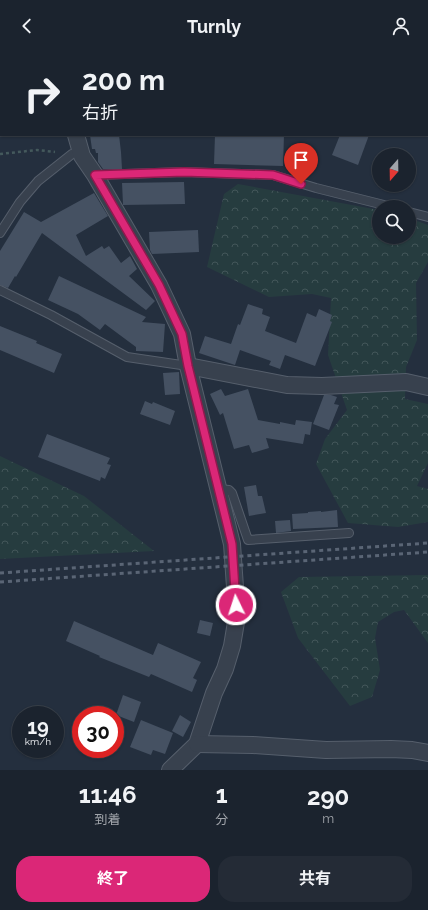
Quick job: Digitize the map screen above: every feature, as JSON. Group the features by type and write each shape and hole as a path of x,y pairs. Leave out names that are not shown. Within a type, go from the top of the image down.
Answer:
{"street":[{"path":"76,136 82,156 95,175 159,285 182,334 188,366 232,544 236,616 232,646 226,669 214,693 197,744 170,770"},
{"path":"188,366 287,385 322,386 406,382 428,387"},
{"path":"197,744 253,745 326,750 398,749 428,753"}],"lane":[{"path":"0,233 20,202 38,181 72,154"},
{"path":"95,175 184,172 273,175 316,188 372,202"},
{"path":"416,214 428,217"},
{"path":"0,290 51,315 127,357 188,366"},
{"path":"218,489 229,490 232,493 248,540 349,533"}],"path":[{"path":"0,154 37,150 72,154"}],"green space":[{"path":"238,184 372,209 372,244 416,244 416,221 428,225 428,262 416,283 417,340 406,367 405,399 428,404 428,463 417,486 428,489 428,522 398,527 348,523 316,464 325,439 347,410 328,355 331,298 312,294 269,297 207,267 224,194"},
{"path":"0,456 84,496 154,551 0,559"},
{"path":"428,575 428,643 404,610 394,612 378,622 375,638 380,670 372,697 350,706 298,638 281,592 299,577"}],"building":[{"path":"90,136 119,136 122,169 103,169 98,162 98,153 96,153 95,149 92,149"},
{"path":"215,136 284,136 283,166 214,164"},
{"path":"340,136 369,136 358,165 332,155"},
{"path":"184,182 185,204 123,205 122,183"},
{"path":"94,193 108,216 76,235 86,256 102,246 104,249 109,246 121,263 130,256 137,269 129,276 155,301 146,310 42,233 8,288 0,285 0,251 24,212 41,222"},
{"path":"198,230 199,252 152,254 150,250 149,232"},
{"path":"59,276 146,317 142,322 165,324 163,352 136,351 136,347 105,324 100,330 78,314 48,300"},
{"path":"248,304 263,309 262,314 270,317 265,331 296,343 307,313 316,317 319,309 332,315 330,321 332,322 315,366 285,355 280,369 269,365 271,361 240,350 235,365 199,353 205,336 231,344 238,324 240,325"},
{"path":"0,326 37,341 36,343 62,354 54,373 0,350"},
{"path":"179,372 180,394 165,395 163,373"},
{"path":"221,389 225,396 248,389 258,420 295,425 296,420 312,422 310,435 305,434 303,444 266,438 269,448 252,453 249,445 234,449 223,413 220,415 210,394"},
{"path":"324,395 337,397 334,404 339,405 329,430 313,424"},
{"path":"145,401 152,404 153,402 175,411 170,425 140,414"},
{"path":"47,434 110,458 107,464 111,465 105,479 101,477 100,481 38,457"},
{"path":"256,485 258,496 262,496 266,513 249,516 244,487"},
{"path":"337,510 338,527 293,529 292,514"},
{"path":"290,520 291,531 276,533 275,521"},
{"path":"200,620 213,623 210,636 197,633"},
{"path":"74,621 153,655 158,643 201,662 193,678 197,680 192,692 151,674 149,677 99,657 100,656 66,641"},
{"path":"123,695 141,702 134,722 124,718 124,706 119,706"},
{"path":"180,715 191,722 183,737 172,731"},
{"path":"141,720 173,733 165,754 153,750 151,755 130,747"}],"railway":[{"path":"0,573 428,543"},
{"path":"0,582 428,552"}],"route":[{"path":"236,605 232,544 188,366 182,334 159,285 95,175 184,172 273,175 301,184"}]}
